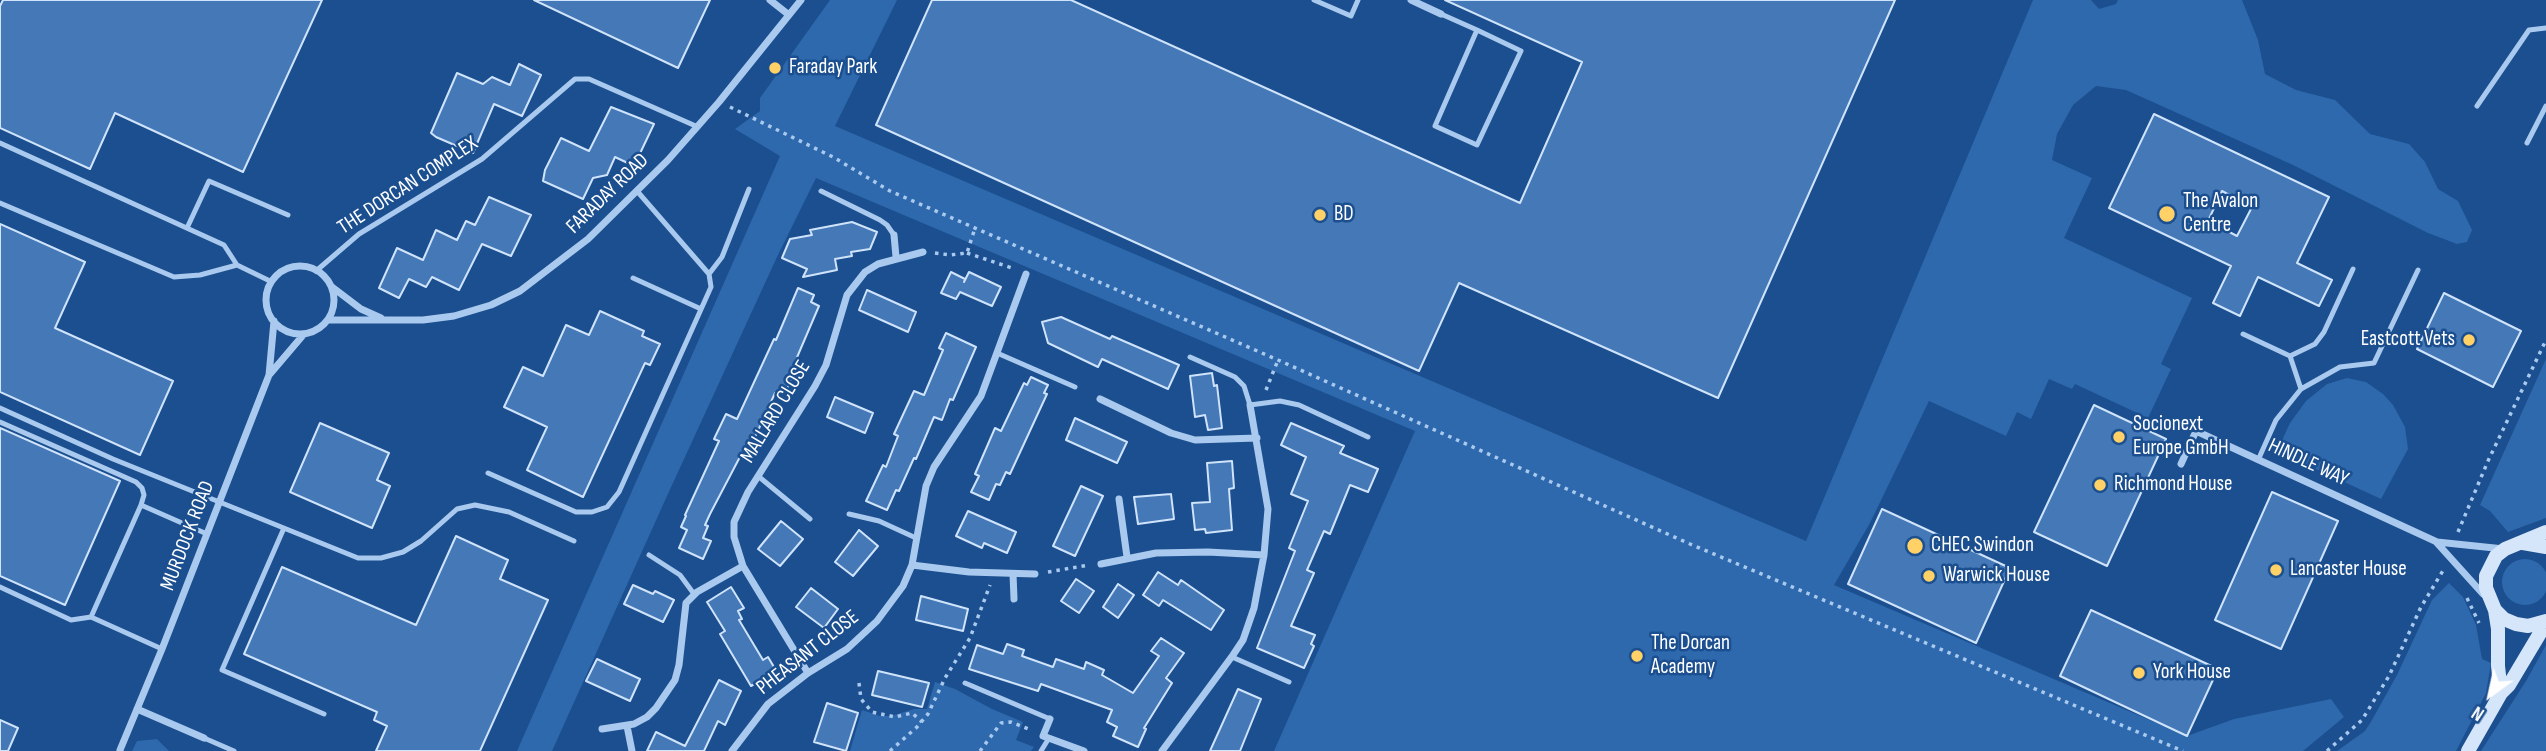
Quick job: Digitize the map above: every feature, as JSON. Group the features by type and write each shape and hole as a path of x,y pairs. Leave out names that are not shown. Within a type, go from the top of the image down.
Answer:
{"main road":[{"path":"2501,693 2498,629 2486,576 2490,565 2510,546 2546,532"},
{"path":"2510,546 2528,542 2546,547"},
{"path":"2492,605 2504,618 2516,624 2528,626 2546,622"},
{"path":"2468,751 2546,622"}],"street":[{"path":"770,0 789,15"},
{"name":"FARADAY ROAD","path":"328,320 423,320 454,316 491,305 520,291 588,239 637,191 698,127 802,0"},
{"path":"1411,0 1441,14"},
{"path":"894,235 897,257"},
{"name":"MALLARD CLOSE","path":"808,673 759,588 743,566 734,537 734,522 738,509 826,365 847,295 865,272 878,264 923,252"},
{"path":"294,267 305,267 325,277 331,286 334,303 328,320 313,332 304,334 286,331 274,321 267,310 266,301 272,282 283,271 294,267"},
{"name":"PHEASANT CLOSE","path":"732,751 768,704 808,673 847,649 877,621 903,586 912,565 926,486 934,467 981,396 1026,274"},
{"name":"FARADAY ROAD","path":"331,286 360,309 382,318"},
{"name":"MURDOCK ROAD","path":"120,750 269,375 274,321"},
{"name":"MURDOCK ROAD","path":"269,375 304,334"},
{"path":"1100,399 1171,433 1195,440 1257,438"},
{"path":"1162,751 1243,640 1254,608 1269,509 1250,405"},
{"name":"HINDLE WAY","path":"2181,464 2196,431 2437,542 2510,546"},
{"path":"1119,499 1127,557"},
{"name":"HINDLE WAY","path":"2437,542 2492,605"},
{"path":"1101,564 1127,557 1180,552 1264,555"},
{"path":"912,565 941,570 1035,574"},
{"path":"602,729 627,726 647,717 656,708 674,680 681,648 684,607 695,594 743,566"},
{"path":"1013,574 1014,599"},
{"path":"137,709 204,738"},
{"path":"1050,719 1046,737 1084,751"},
{"path":"627,726 632,751"}],"lane":[{"path":"1314,0 1352,16 1358,0"},
{"path":"1441,14 1477,30 1521,51 1477,145 1435,125 1477,30"},
{"path":"2477,106 2529,30 2546,29"},
{"name":"THE DORCAN COMPLEX","path":"316,271 359,234 482,159 575,79 589,79 698,127"},
{"path":"2527,143 2546,106"},
{"path":"0,143 224,245 237,265 272,282"},
{"path":"187,228 209,181 288,215"},
{"path":"709,274 722,257 749,189"},
{"path":"488,473 576,512 592,512 607,507 619,492 711,288 709,274 637,191"},
{"path":"821,191 880,220 894,235"},
{"path":"0,203 174,277 200,275 237,265"},
{"path":"2290,356 2315,344 2324,332 2353,270"},
{"path":"2259,458 2276,420 2301,389 2340,367 2374,363 2418,270"},
{"path":"633,278 701,309"},
{"path":"2243,334 2290,356 2301,389"},
{"path":"997,353 1075,387"},
{"path":"1190,357 1235,377 1244,386 1250,405 1280,401 1298,405 1368,437"},
{"path":"0,408 113,459 358,558 381,558 412,547 457,509 475,505 509,512 574,541"},
{"path":"0,422 136,482 142,488 144,495 141,505 92,617"},
{"path":"758,477 810,519"},
{"path":"141,505 207,534"},
{"path":"849,514 879,522 916,538"},
{"path":"284,528 222,670 324,714"},
{"path":"649,555 680,575 695,594"},
{"path":"0,587 72,620 92,617 162,649"},
{"path":"1232,657 1289,682"},
{"path":"965,683 1050,719"},
{"path":"1041,751 1046,737"},
{"path":"204,738 218,748 234,751"}],"path":[{"path":"719,102 841,161 890,191 1690,544 2183,751"},
{"path":"967,253 975,228"},
{"path":"923,252 977,254 1026,274"},
{"path":"1250,405 1264,396 1278,360"},
{"path":"1035,574 1101,564"},
{"path":"890,751 922,722 939,694 945,678 970,638 994,573"},
{"path":"859,683 861,699 872,712 895,717 912,713 922,722"},
{"path":"980,751 1001,723 1012,722 1046,737"}],"shaded area":[{"path":"830,0 897,0 835,126 1806,541 2033,0 2091,0 2099,9 2116,4 2118,0 2242,0 2258,40 2265,74 2296,90 2335,100 2370,134 2409,144 2425,162 2438,189 2458,201 2472,230 2467,242 2457,244 2428,233 2293,165 2126,90 2096,86 2073,105 2057,134 2052,160 2092,178 2064,238 2192,298 2161,364 2171,369 2148,418 2075,384 2072,389 2049,379 2031,419 2017,412 2006,436 1929,401 1870,523 1834,585 2187,736 2234,719 2331,699 2344,717 2303,751 1274,751 1415,431 816,178 777,257 552,751 517,751 780,156 735,129 760,111 760,98"},
{"path":"2546,359 2546,518 2508,532 2490,511 2480,505"},
{"path":"2347,378 2366,382 2383,394 2393,405 2405,427 2408,449 2381,499 2277,451 2290,423 2306,401 2327,384"},
{"path":"2525,559 2541,566 2548,582 2541,598 2525,605 2509,598 2502,582 2509,566"},
{"path":"2449,583 2463,597 2476,625 2482,659 2491,663 2486,693 2456,751 2337,751 2365,731 2397,675 2432,600"},
{"path":"2546,645 2546,751 2481,751 2526,681"},
{"path":"935,682 1023,722 1016,740 1034,747 1031,751 850,751 862,710 880,716 891,716 914,709 927,709"},
{"path":"157,739 169,751 132,751 137,741"}],"building":[{"path":"3,0 322,0 243,172 115,113 90,169 0,128 0,6"},
{"path":"534,0 710,0 678,68"},
{"path":"932,0 1071,0 1520,203 1582,62 1445,0 1895,0 1718,398 1459,283 1419,371 876,125"},
{"path":"519,64 541,75 522,116 494,104 473,153 431,133 457,73 483,84 492,77 510,85"},
{"path":"611,107 654,124 634,166 615,157 607,175 593,178 583,199 543,181 545,170 561,138 589,151"},
{"name":"The Avalon Centre","path":"2154,114 2329,197 2297,263 2332,280 2319,306 2258,277 2240,316 2213,303 2231,266 2109,208","holes":["2222,191 2252,207 2237,236 2208,221"]},
{"path":"489,197 531,215 511,256 482,244 459,290 432,277 426,287 409,279 399,298 379,288 397,248 423,260 436,230 457,240 466,221 475,225"},
{"path":"852,222 877,232 870,249 851,252 852,256 835,259 837,270 803,277 807,269 782,258 790,239 812,235 810,230"},
{"path":"0,224 85,262 55,328 173,381 140,455 0,392"},
{"path":"951,272 965,279 964,282 969,272 1001,287 992,306 960,292 956,299 941,293"},
{"path":"798,288 814,295 811,302 819,306 795,362 798,364 787,389 782,387 779,394 775,393 747,455 742,453 710,514 703,538 711,541 703,559 679,548 687,530 681,527 685,515 719,441 714,439 726,414 737,419"},
{"path":"867,290 916,312 908,332 859,310"},
{"name":"Eastcott Vets","path":"2444,293 2521,331 2493,387 2417,349"},
{"path":"600,311 644,331 642,336 660,344 650,365 645,363 583,497 527,470 547,427 504,407 523,367 543,376 566,325 589,335"},
{"path":"1061,317 1179,365 1168,389 1102,359 1098,367 1048,343 1042,322"},
{"path":"946,333 976,347 953,400 950,399 942,420 934,417 916,459 914,458 887,510 866,501 883,465 886,467 898,436 894,434 914,391 924,395 943,350 939,348"},
{"path":"1212,373 1214,386 1217,385 1222,428 1208,430 1205,415 1195,417 1190,376"},
{"path":"1031,377 1048,385 1044,393 1047,394 1010,474 1006,472 1000,485 996,484 989,500 971,492 979,476 975,474 995,428 1001,431 1024,383 1027,385"},
{"path":"835,397 873,413 865,433 827,417"},
{"name":"Richmond House","path":"2094,405 2166,439 2107,566 2034,532"},
{"path":"1075,418 1127,442 1117,463 1066,440"},
{"path":"320,423 389,453 377,480 390,486 372,528 290,492"},
{"path":"1291,423 1344,446 1340,453 1378,469 1368,492 1350,485 1330,534 1324,531 1307,570 1314,573 1291,626 1315,635 1311,644 1314,646 1304,668 1257,648 1295,551 1289,548 1308,501 1291,494 1306,457 1281,445"},
{"path":"0,428 120,481 65,605 0,576"},
{"path":"1232,461 1234,488 1229,489 1232,530 1206,533 1205,529 1195,530 1192,503 1210,502 1207,463"},
{"path":"1081,486 1103,496 1075,556 1053,546"},
{"name":"Lancaster House","path":"2272,492 2338,521 2281,649 2215,620"},
{"path":"1171,494 1174,519 1138,524 1134,497"},
{"name":"Warwick House","path":"1882,509 2010,568 1976,643 1848,584"},
{"path":"968,511 1016,532 1007,553 984,543 982,548 956,536"},
{"path":"781,521 803,539 780,566 758,549"},
{"path":"859,530 878,546 853,576 835,562"},
{"path":"456,536 508,560 500,579 548,600 480,751 376,751 387,726 374,720 377,712 244,654 282,567 416,625"},
{"path":"1158,572 1178,585 1181,580 1224,610 1211,630 1163,600 1159,606 1143,595"},
{"path":"1076,579 1094,591 1079,613 1061,601"},
{"path":"1118,584 1134,595 1118,618 1103,607"},
{"path":"633,585 674,600 663,622 624,604"},
{"path":"731,587 744,608 738,611 742,619 739,620 763,660 768,657 777,672 751,686 720,634 725,631 707,602"},
{"path":"811,588 838,609 824,628 796,607"},
{"path":"921,596 968,609 963,631 916,620"},
{"name":"York House","path":"2091,610 2218,669 2187,736 2060,676"},
{"path":"1161,638 1184,653 1166,678 1172,683 1144,728 1146,729 1138,747 1113,736 1117,727 1107,722 1112,710 1041,684 1038,691 969,669 977,645 1003,654 1007,644 1024,650 1022,656 1053,667 1056,659 1084,669 1086,662 1104,670 1102,675 1133,693 1159,656 1151,651"},
{"path":"597,659 640,679 630,701 586,681"},
{"path":"878,671 929,683 922,707 872,695"},
{"path":"719,680 741,691 725,725 718,721 704,751 647,751 656,732 685,746"},
{"path":"1238,689 1261,699 1240,751 1210,751"},
{"path":"827,703 858,713 846,751 814,742"},
{"path":"0,720 18,728 8,751 0,751"}],"place":[{"name":"Faraday Park","path":"775,68"},
{"name":"The Avalon Centre","path":"2167,214"},
{"name":"BD","path":"1320,215"},
{"name":"Eastcott Vets","path":"2469,340"},
{"name":"Socionext Europe GmbH","path":"2119,437"},
{"name":"Richmond House","path":"2100,485"},
{"name":"CHEC Swindon","path":"1915,546"},
{"name":"Lancaster House","path":"2276,570"},
{"name":"Warwick House","path":"1929,576"},
{"name":"The Dorcan Academy","path":"1637,656"},
{"name":"York House","path":"2139,673"}]}
